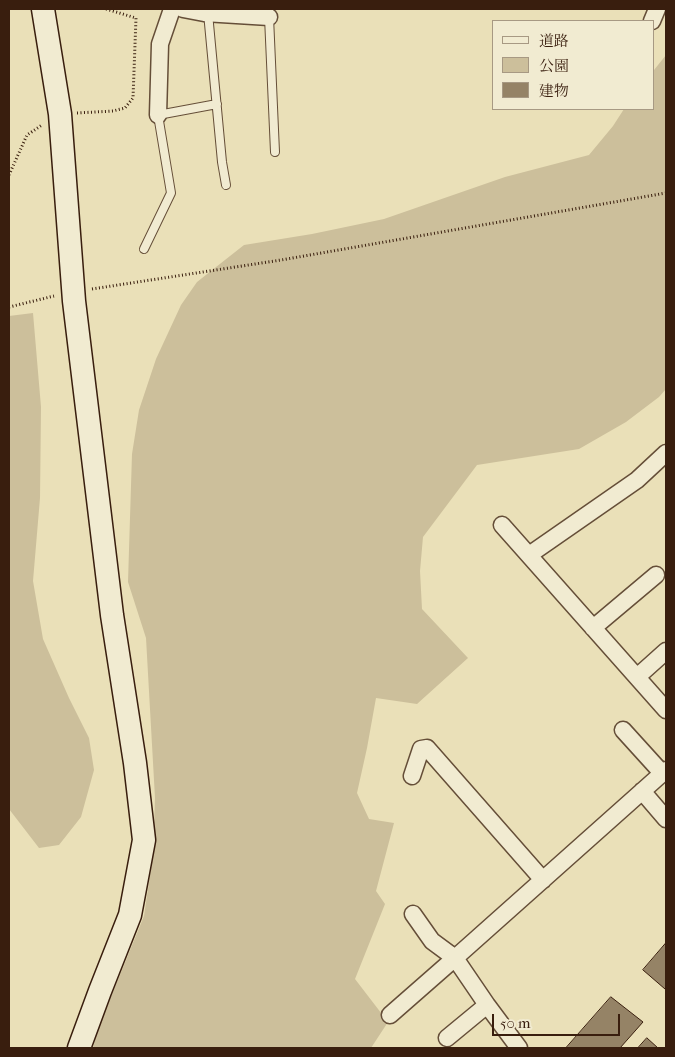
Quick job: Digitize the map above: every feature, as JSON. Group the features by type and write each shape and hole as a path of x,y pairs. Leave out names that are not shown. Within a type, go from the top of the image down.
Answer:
{"street":[{"path":"43,9 60,114 73,292 112,615 135,763 144,840 130,916 79,1048"},
{"path":"158,115 160,44 172,9"},
{"path":"184,9 208,13 269,17"},
{"path":"529,555 637,480 666,454"},
{"path":"502,525 666,710"},
{"path":"593,628 656,575"},
{"path":"637,677 666,651"},
{"path":"390,1016 664,772 623,730"},
{"path":"412,776 421,749 427,748 543,880"},
{"path":"642,792 666,819"},
{"path":"413,914 432,941 455,958 519,1048"},
{"path":"448,1038 487,1005"}],"lane":[{"path":"208,13 222,162 226,185"},
{"path":"269,17 275,152"},
{"path":"144,249 171,193 158,115 217,104"}],"path":[{"path":"9,175 27,135 60,114 119,110 125,108 133,98 136,18 106,9"},
{"path":"9,307 73,292 281,260 666,193"}],"green space":[{"path":"666,55 666,389 659,397 626,422 579,449 477,465 423,537 420,571 422,609 468,658 417,704 376,698 357,793 369,819 394,823 376,891 385,904 355,979 388,1022 371,1048 93,1048 97,1031 144,916 153,855 155,798 146,638 128,582 132,454 139,410 156,359 181,305 197,282 244,245 312,234 384,219 505,177 589,155 623,110 655,110 655,69"},
{"path":"33,313 41,407 40,498 33,581 43,639 89,738 94,770 81,817 59,845 39,848 9,809 9,316"}],"building":[{"path":"666,943 666,987 665,989 643,970"},
{"path":"611,997 643,1022 620,1048 566,1048"},
{"path":"647,1038 658,1048 638,1048"}]}
